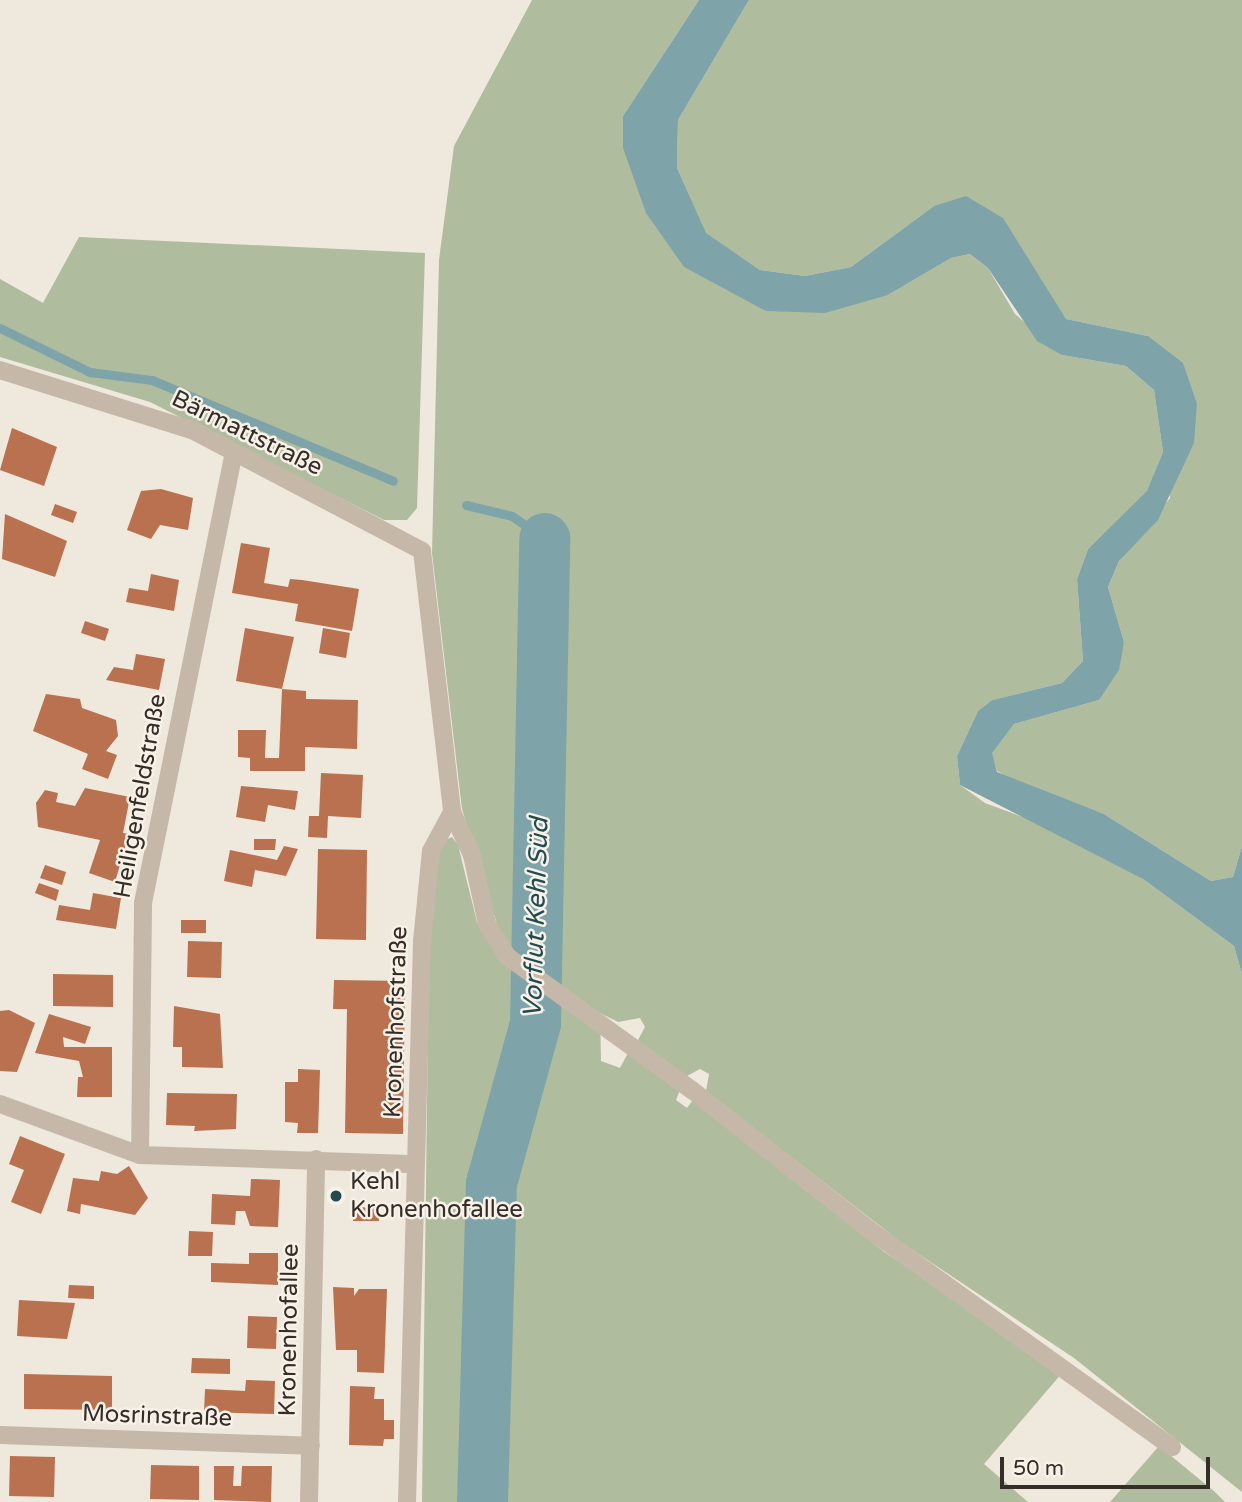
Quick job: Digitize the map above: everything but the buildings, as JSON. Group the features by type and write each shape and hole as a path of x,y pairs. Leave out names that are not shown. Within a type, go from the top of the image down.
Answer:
{"street":[{"name":"Bärmattstraße","path":"0,370 153,414 234,452 422,551"},
{"name":"Heiligenfeldstraße","path":"140,1155 143,903 234,452"},
{"name":"Kronenhofstraße","path":"407,1502 416,1164 430,864 452,812 422,551"},
{"path":"452,812 472,855 487,924 521,967 692,1090 874,1233 1172,1447"},
{"path":"0,1104 140,1155 416,1164"},
{"name":"Kronenhofallee","path":"309,1502 316,1159"},
{"name":"Mosrinstraße","path":"0,1434 311,1446"}],"green space":[{"path":"532,0 699,0 623,116 623,148 684,267 888,295 951,258 970,254 988,268 1015,314 1062,355 1126,366 1154,390 1163,452 1147,492 1088,549 1077,579 1083,661 1062,683 992,700 978,711 957,756 960,785 985,803 1060,831 1143,879 1234,946 1242,974 1242,1492 1074,1358 902,1243 706,1091 709,1074 700,1069 685,1077 637,1042 645,1027 640,1018 618,1022 600,1013 601,1061 620,1068 628,1053 680,1090 676,1100 687,1108 693,1100 883,1251 1063,1372 984,1464 1028,1502 422,1502 429,944 434,860 443,841 452,837 458,845 477,922 510,967 462,809 432,553 439,260 454,146"},
{"path":"749,0 1242,0 1242,846 1233,877 1211,881 1104,814 1016,782 997,771 991,753 1014,724 1099,700 1124,642 1108,587 1119,561 1170,498 1148,336 1066,319 1043,288 934,206 851,267 805,276 760,270 705,233 677,168 678,120"},
{"path":"79,237 425,253 417,508 407,520 384,520 150,402 0,357 0,279 43,303"},
{"path":"1159,1446 1215,1492 1225,1502 1110,1502"}],"water":[{"path":"699,0 749,0 678,120 677,168 706,233 760,270 805,276 851,267 934,206 966,196 1003,218 1066,319 1148,336 1183,363 1197,404 1194,443 1158,520 1119,561 1108,587 1124,642 1119,670 1099,700 1014,724 992,753 997,772 1104,814 1211,881 1233,877 1242,846 1242,974 1234,946 1143,879 960,785 957,756 978,711 992,700 1062,683 1083,661 1077,579 1088,549 1147,491 1163,452 1154,390 1126,366 1062,355 1037,341 988,268 970,254 951,258 888,295 825,313 766,311 684,267 646,213 623,148 623,116"}],"waterway":[{"path":"0,328 90,372 152,380 393,481"},
{"path":"466,505 512,516 544,538"},
{"name":"Vorflut Kehl Süd","path":"482,1502 491,1183 535,1023 544,538"}],"place":[{"name":"Kehl Kronenhofallee","path":"336,1196"}]}
